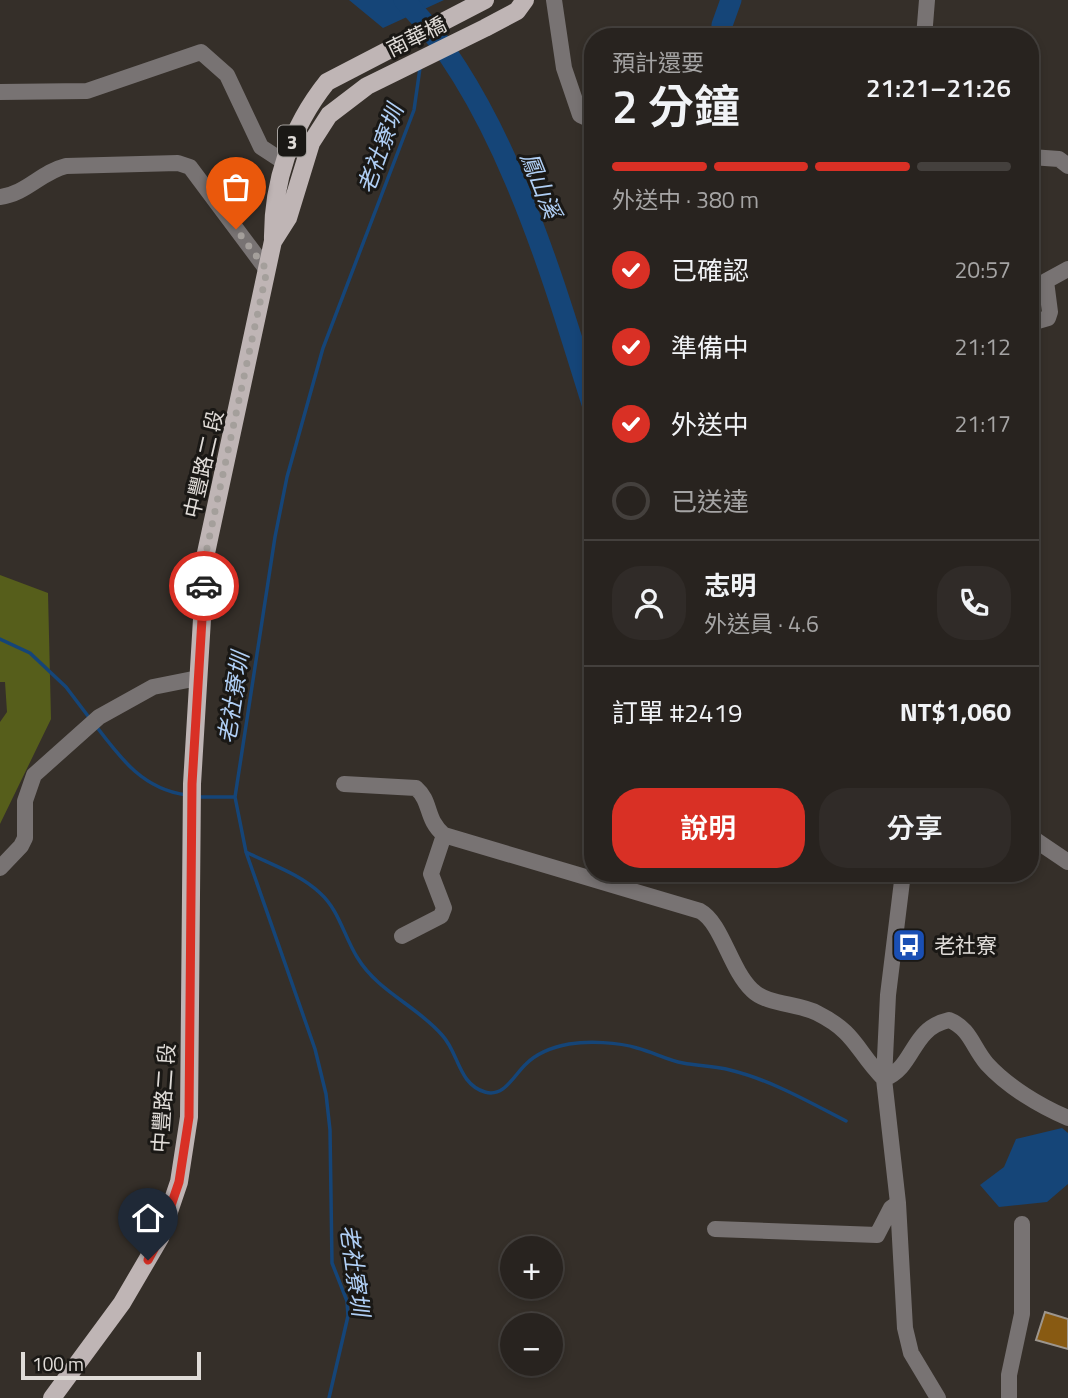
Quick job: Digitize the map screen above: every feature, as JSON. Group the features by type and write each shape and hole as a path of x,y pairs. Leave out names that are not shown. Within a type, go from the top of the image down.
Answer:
{"main road":[{"name":"南華橋","path":"367,86 517,11 525,0"},
{"name":"南華橋","path":"356,66 479,3"},
{"name":"中豐路二 段","path":"52,1398 122,1303 160,1238 179,1182 189,1117 191,806 206,553 273,241 273,213 284,162 311,103 327,82 356,66"},
{"name":"中豐路二 段","path":"273,241 288,218 311,143 329,115 367,86"}],"street":[{"path":"554,0 567,80 580,115 584,117"},
{"path":"925,28 927,0"},
{"path":"0,92 87,92 201,52 228,75 261,147 284,162"},
{"path":"1039,158 1059,159 1068,166"},
{"path":"0,197 26,190 49,170 66,166 178,163 190,167 267,270"},
{"path":"1039,320 1048,317 1051,312 1046,281 1068,269"},
{"path":"0,868 25,838 25,801 34,775 93,722 153,687 198,678"},
{"path":"344,784 416,788 424,795 428,818 444,835 584,878"},
{"path":"402,936 441,916 444,908 431,874 444,835"},
{"path":"1039,843 1068,862"},
{"path":"598,882 709,916 725,951 751,990 760,996 816,1012 846,1030 884,1079"},
{"path":"902,882 888,995 884,1079 898,1203 905,1328 911,1353 938,1398"},
{"path":"884,1079 902,1068 918,1038 928,1029 949,1020 958,1023 969,1035 986,1063 1008,1083 1068,1118"},
{"path":"715,1229 877,1236 891,1208 898,1203"},
{"path":"1009,1398 1009,1375 1022,1314 1022,1224"}],"green space":[{"path":"0,575 48,593 51,719 0,824 0,722 7,712 5,682 0,682"}],"water":[{"path":"349,0 444,0 383,28"},
{"path":"1062,1128 1068,1133 1068,1184 1047,1202 999,1207 980,1185 1004,1167 1016,1139"}],"building":[{"path":"1045,1312 1068,1319 1068,1349 1036,1340"}],"waterway":[{"name":"鳳山溪","path":"404,0 439,41 496,138 541,247 584,378"},
{"name":"鳳山溪","path":"722,28 731,0"},
{"name":"老社寮圳","path":"414,12 417,29"},
{"name":"老社寮圳","path":"329,1398 348,1316 347,1301 332,1263 330,1130 326,1094 315,1049 246,852 235,797 275,537 287,477 323,348 414,110 420,68"},
{"path":"0,639 30,653 66,687 91,720"},
{"path":"96,726 134,771 157,786 186,795"},
{"path":"197,797 235,797"},
{"path":"246,852 294,875 312,886 327,900 352,949 366,969 375,980 432,1024 448,1042 464,1075 476,1088 485,1092 498,1092 530,1060 563,1045 612,1043 677,1062 745,1074 790,1092 846,1121"}],"way so far":[{"path":"204,586 206,553 267,270 236,229"}],"place":[{"name":"老社寮","path":"909,945"}],"route":[{"path":"148,1260 160,1238 179,1182 189,1117 192,784 204,586"}]}
